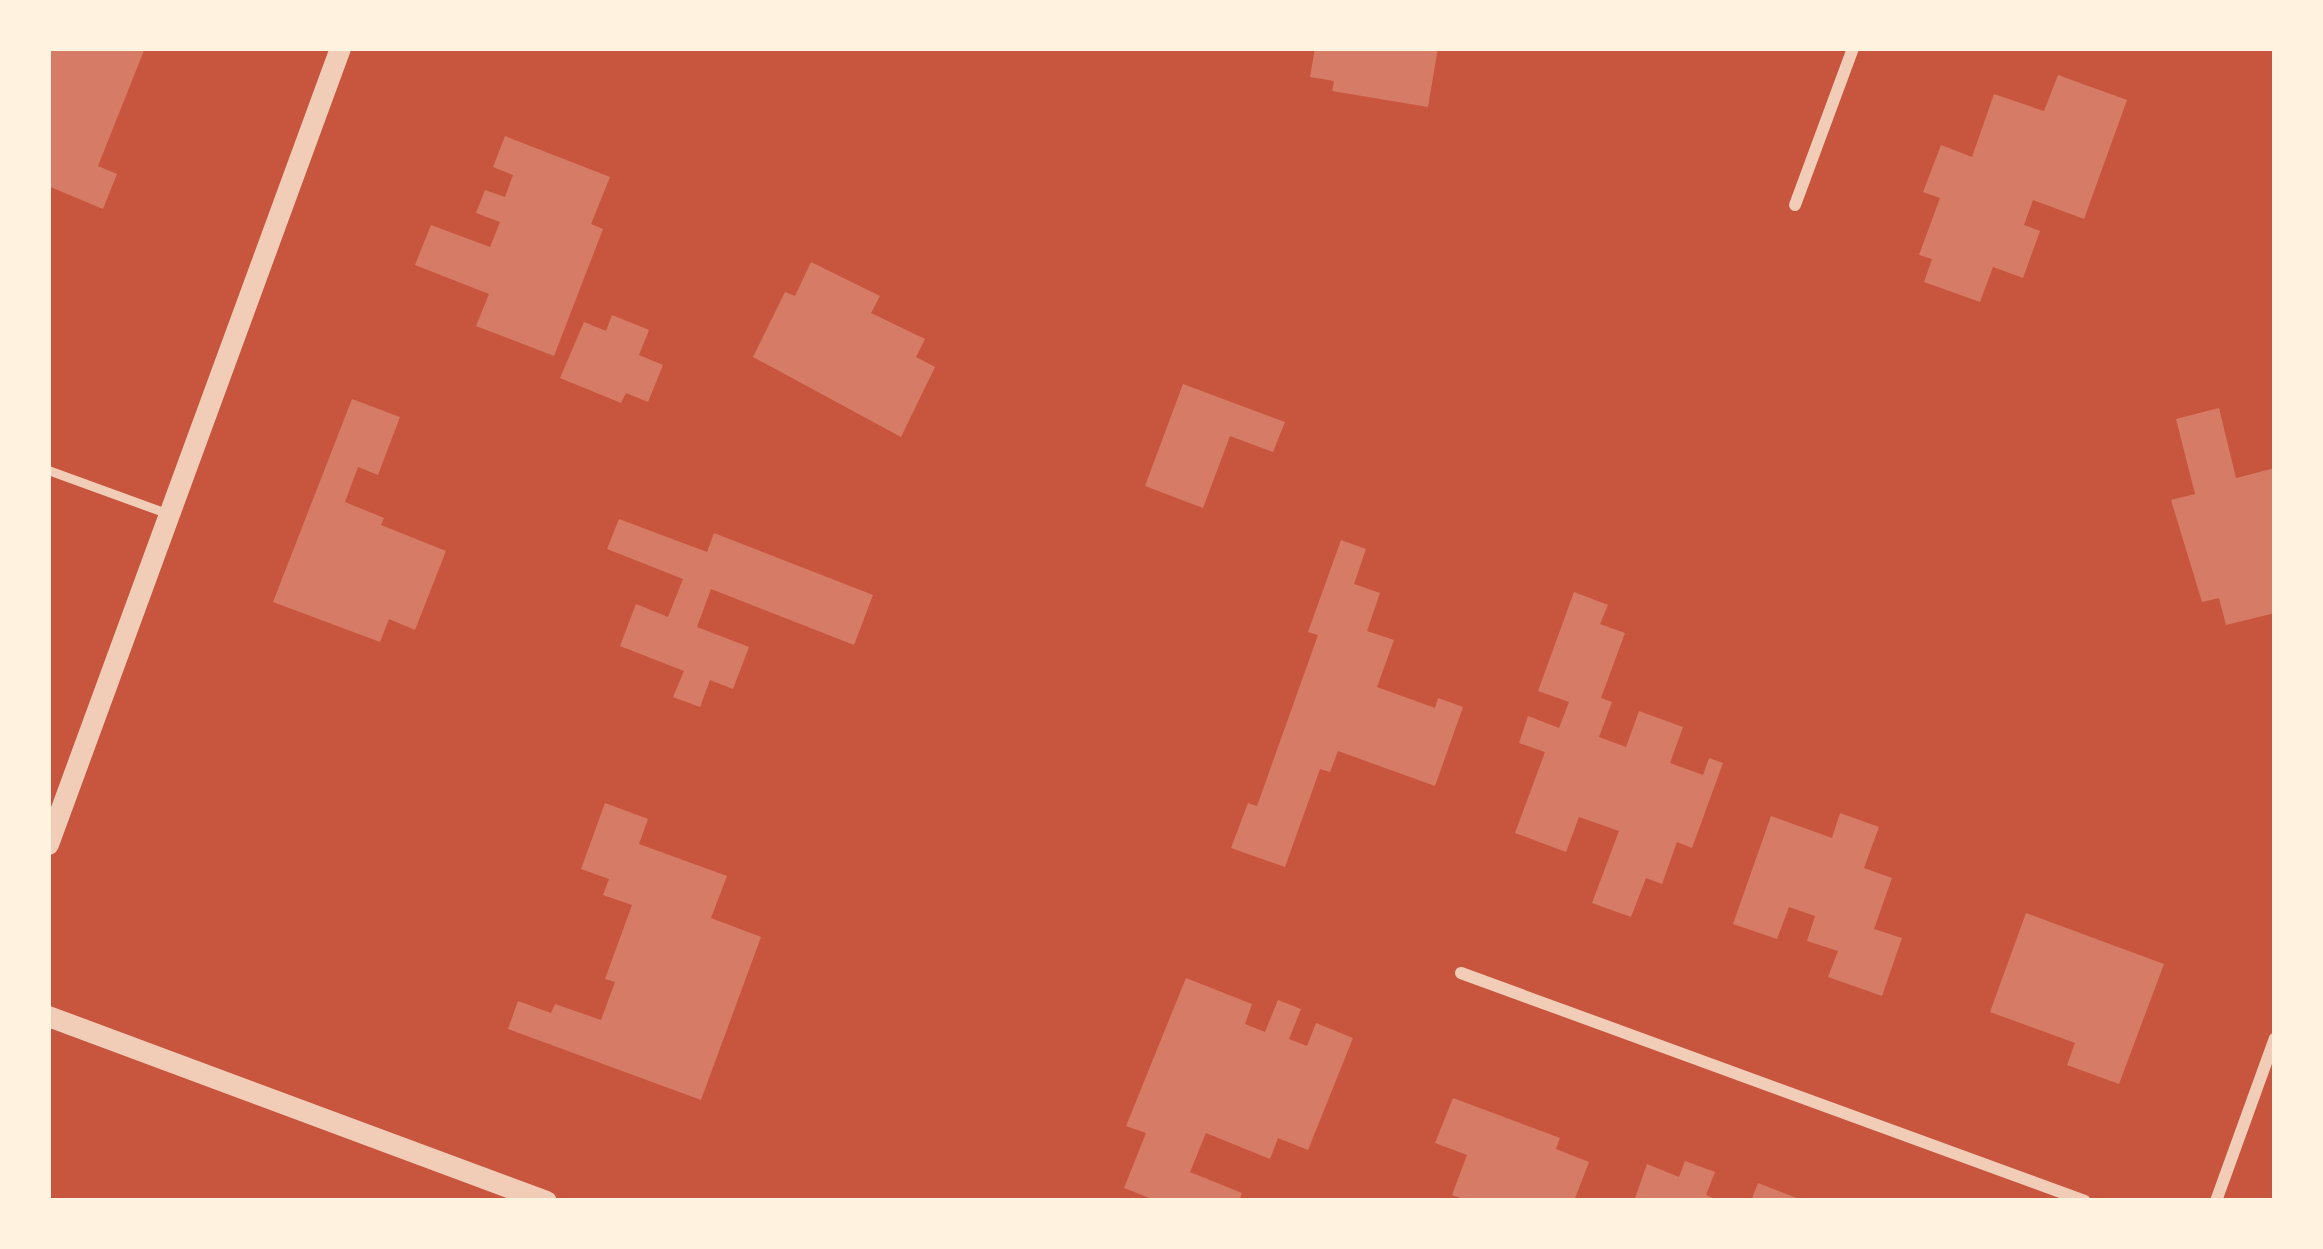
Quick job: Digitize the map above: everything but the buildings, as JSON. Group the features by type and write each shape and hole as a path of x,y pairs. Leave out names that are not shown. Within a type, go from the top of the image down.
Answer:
{"street":[{"path":"48,844 340,48"},
{"path":"1795,205 1852,48"},
{"path":"1462,973 2085,1201"},
{"path":"48,1016 546,1201"},
{"path":"2216,1201 2275,1037"}],"lane":[{"path":"48,470 170,514"}]}
